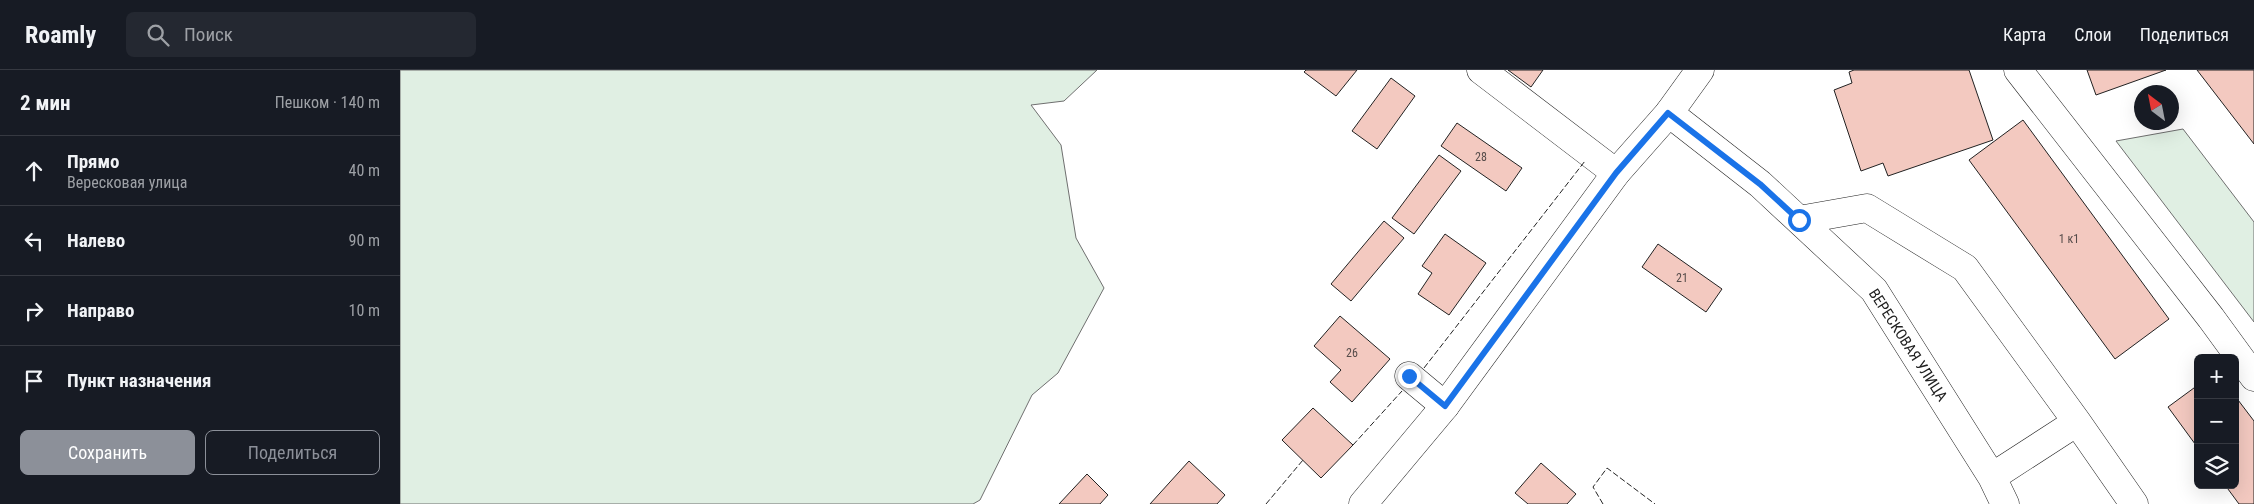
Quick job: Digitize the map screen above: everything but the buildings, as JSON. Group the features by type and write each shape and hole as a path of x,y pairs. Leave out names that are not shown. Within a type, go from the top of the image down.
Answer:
{"main road":[{"path":"1481,70 1616,173"},
{"path":"1363,504 1445,406 1616,173 1668,113 1700,70"},
{"path":"2018,70 2211,318 2254,377"},
{"name":"ВЕРЕСКОВАЯ УЛИЦА","path":"1668,113 1760,184 1874,290 1992,477 2005,504"},
{"path":"1799,220 1868,208 1965,268 2134,504"},
{"path":"1409,376 1445,406"},
{"path":"1992,477 2077,422"}],"green space":[{"path":"400,70 1097,70 1064,101 1031,105 1061,145 1076,238 1104,288 1058,373 1032,395 980,500 973,504 400,504"},
{"path":"2183,129 2254,222 2254,322 2116,141"}],"fence":[{"path":"1424,368 1585,161"},
{"path":"1353,445 1402,391"},
{"path":"1266,504 1303,460"},
{"path":"1603,504 1593,487 1607,468 1655,504"}],"route":[{"path":"1409,376 1445,406 1616,173 1668,113 1760,184 1799,220"}]}
